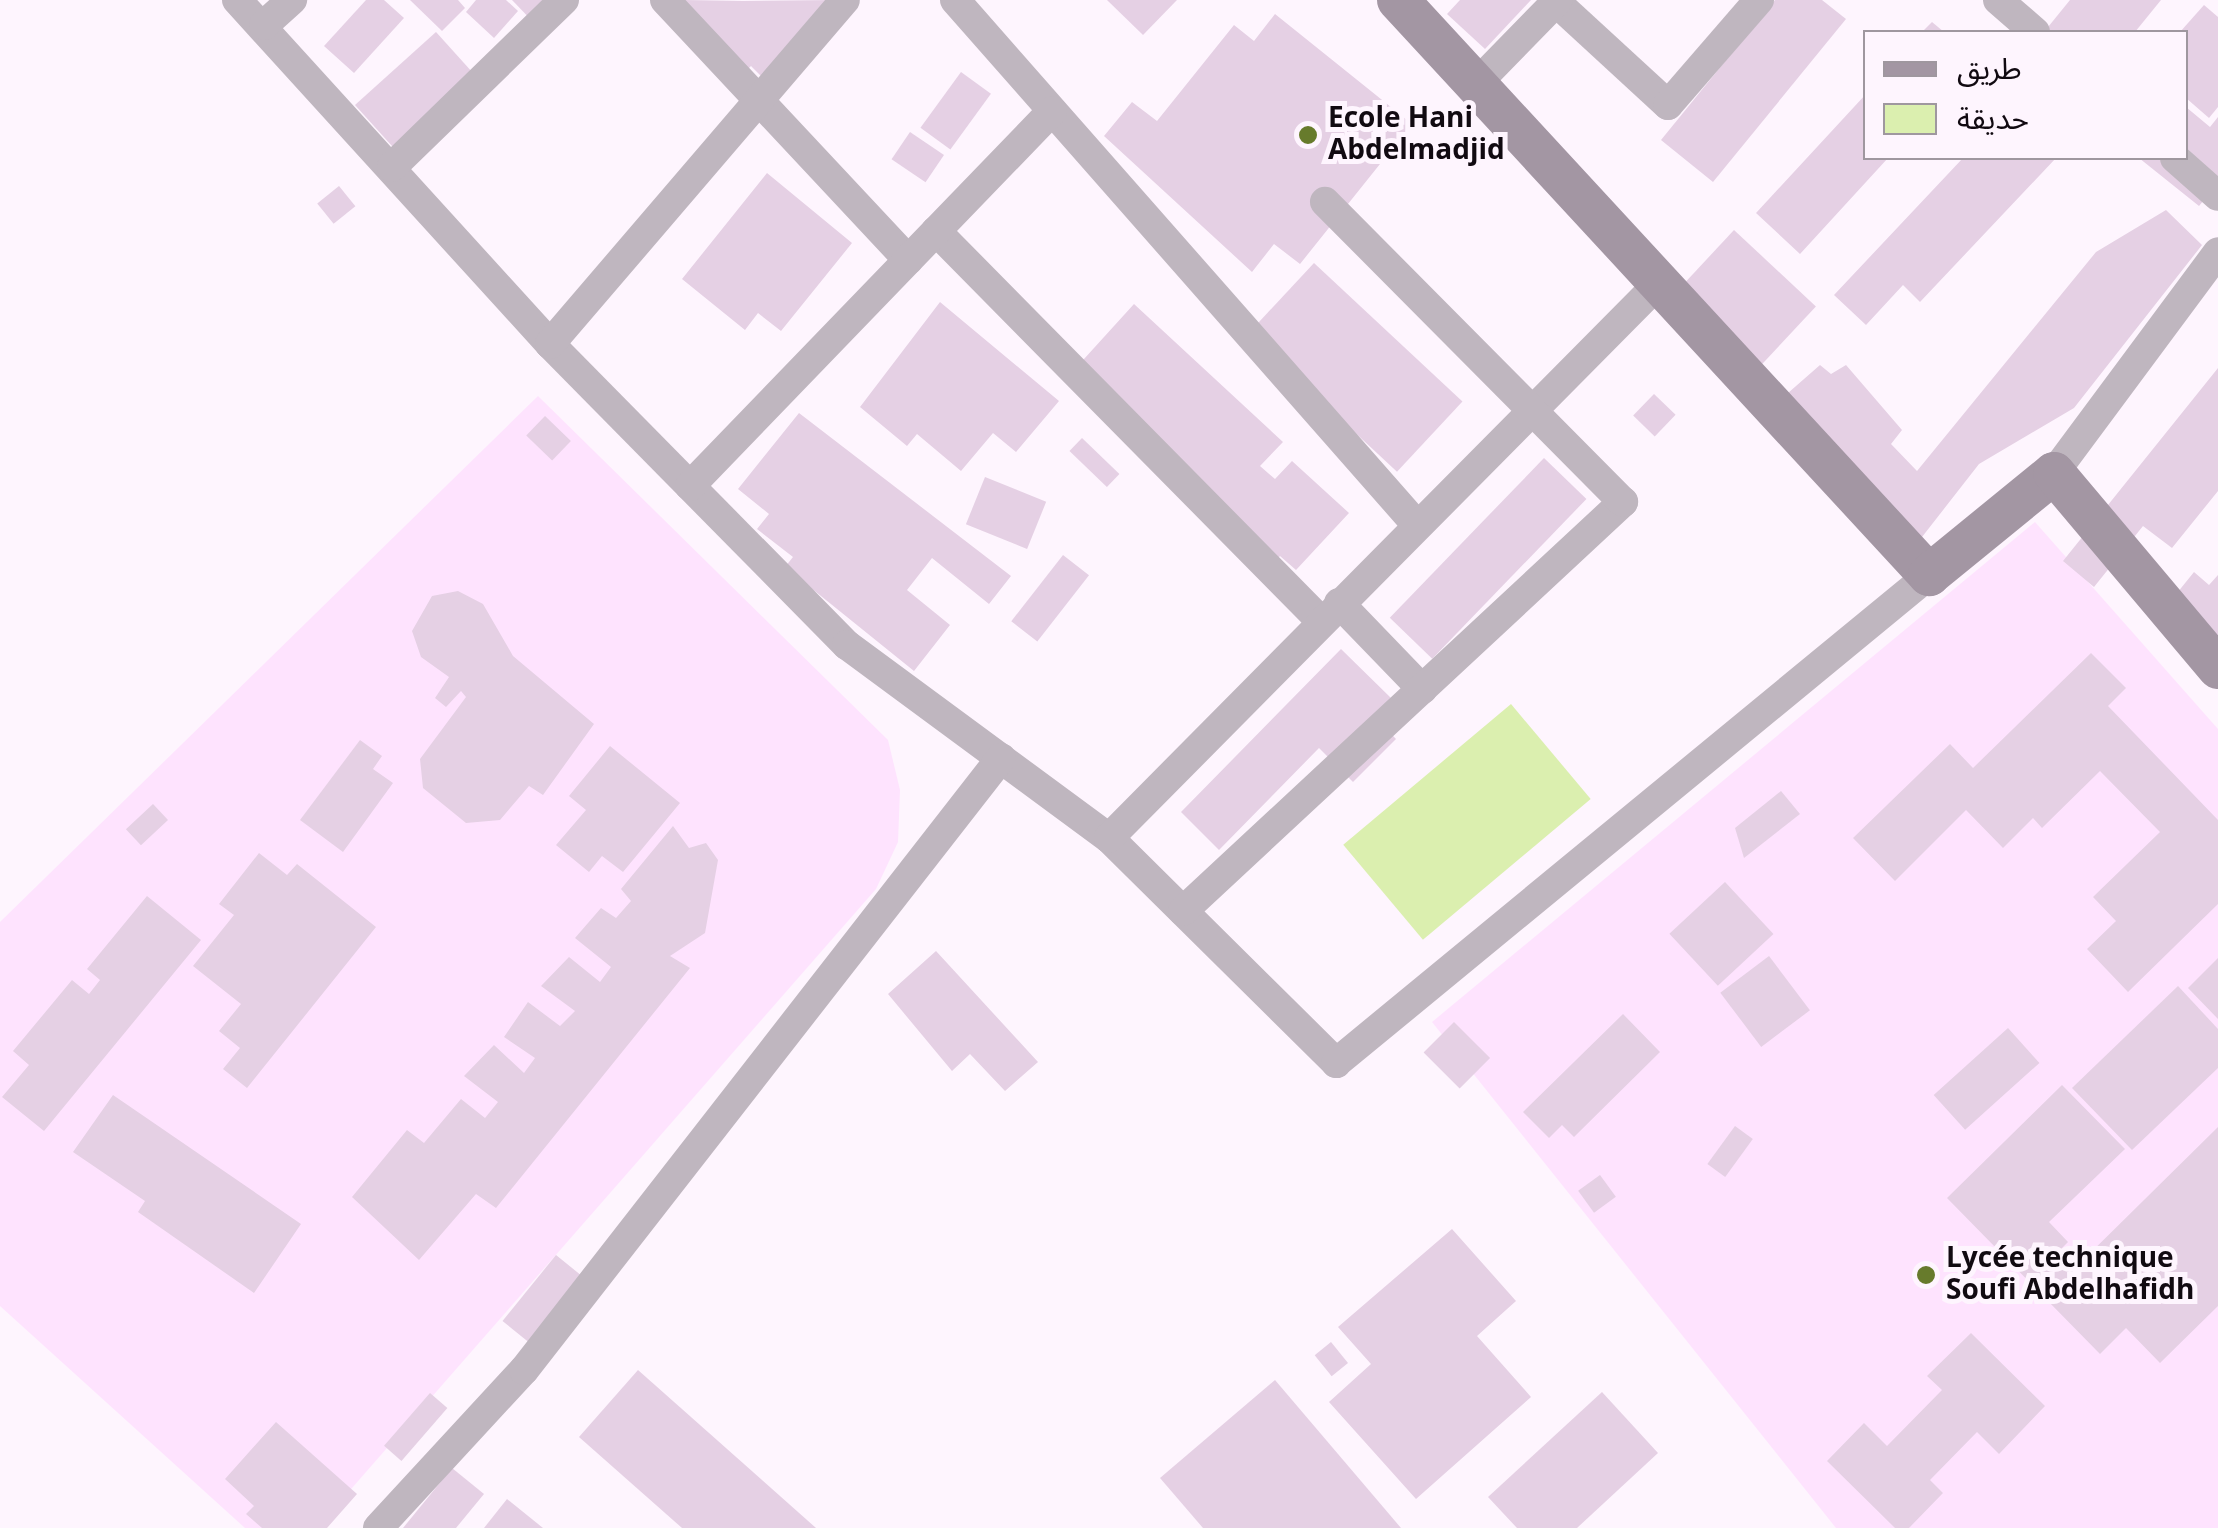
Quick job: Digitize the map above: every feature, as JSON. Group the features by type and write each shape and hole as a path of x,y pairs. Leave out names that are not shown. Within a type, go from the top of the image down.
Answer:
{"street":[{"path":"237,0 264,25 550,344 848,645 1108,838 1336,1063 2054,473 2218,252"},
{"path":"264,25 292,0"},
{"path":"392,167 564,0"},
{"path":"666,0 908,260"},
{"path":"550,344 845,0"},
{"path":"955,0 1416,524"},
{"path":"1398,0 1928,576"},
{"path":"1998,0 2033,30"},
{"path":"1476,84 1557,1 1668,105 1757,1"},
{"path":"690,486 1052,111"},
{"path":"2177,160 2218,196"},
{"path":"1182,911 1624,502 1324,202"},
{"path":"936,231 1330,612 1422,689"},
{"path":"1108,838 1530,408 1659,283"},
{"path":"2054,473 2218,668"},
{"path":"378,1528 524,1370 1001,758"}],"shaded area":[{"path":"538,396 888,740 900,790 898,842 876,889 317,1528 245,1528 0,1306 0,922"},
{"name":"Lycée technique Soufi Abdelhafidh","path":"2035,522 2218,729 2218,1528 1836,1528 1432,1022"}],"green space":[{"path":"1511,704 1591,799 1423,940 1343,845"}],"building":[{"path":"366,0 384,0 404,18 354,73 324,46"},
{"path":"410,0 458,0 465,8 442,31"},
{"path":"476,0 506,0 518,11 494,38 466,12"},
{"path":"512,0 563,0 537,26"},
{"path":"685,0 835,0 761,76 751,66 731,86"},
{"path":"1107,0 1177,0 1143,35"},
{"path":"1460,0 1531,0 1485,49 1447,14"},
{"path":"1775,0 1822,0 1846,19 1713,182 1661,140"},
{"path":"2070,0 2161,0 2137,30 2046,30"},
{"path":"2204,5 2218,17 2218,107 2209,118 2188,100 2188,30 2182,30"},
{"path":"1275,14 1412,124 1300,264 1274,244 1252,272 1104,136 1132,102 1157,121 1234,25 1254,41"},
{"path":"1932,22 1942,30 1924,30"},
{"path":"436,32 477,78 396,151 355,105"},
{"path":"961,72 991,94 950,150 920,128"},
{"path":"1863,97 1863,160 1886,160 1800,254 1756,213"},
{"path":"2188,109 2210,127 2218,117 2218,183 2199,206 2142,160 2188,160"},
{"path":"910,132 944,155 926,182 892,159"},
{"path":"1961,160 2054,160 1920,302 1903,285 1866,325 1834,295"},
{"path":"767,173 852,243 781,331 758,313 745,330 682,279"},
{"path":"339,186 355,206 334,224 317,204"},
{"path":"2166,210 2202,245 2074,408 1979,464 1915,546 1765,413 1820,365 1831,374 1846,365 1902,430 1891,444 1917,471 2096,252"},
{"path":"1734,230 1816,306 1749,378 1667,302"},
{"path":"1314,263 1462,401 1397,472 1249,333"},
{"path":"940,302 1059,401 1016,452 993,433 961,471 917,434 907,446 860,407"},
{"path":"1134,304 1283,442 1260,466 1275,479 1292,461 1349,513 1296,570 1280,556 1268,569 1064,381"},
{"path":"2218,368 2218,491 2172,548 2143,526 2094,587 2063,561"},
{"path":"1654,394 1676,415 1655,436 1633,416"},
{"path":"799,413 1011,576 989,604 932,558 907,590 950,625 914,671 785,567 793,557 757,529 769,514 738,489"},
{"path":"545,416 571,441 552,460 526,435"},
{"path":"1082,438 1119,474 1107,487 1069,451"},
{"path":"1544,458 1586,499 1432,659 1390,618"},
{"path":"985,477 1046,502 1027,549 966,524"},
{"path":"1063,555 1089,575 1037,642 1011,621"},
{"path":"2194,572 2209,585 2218,575 2218,643 2169,603"},
{"path":"458,591 483,604 513,656 594,724 543,795 529,786 500,820 466,823 423,788 420,759 466,697 461,691 446,707 435,698 449,677 421,657 412,631 432,596"},
{"path":"1341,649 1392,699 1375,717 1396,739 1353,782 1319,748 1219,850 1181,812"},
{"path":"2091,653 2126,688 2108,706 2218,820 2218,904 2128,992 2087,949 2116,921 2093,897 2160,832 2100,771 2042,828 2033,818 2003,848 1966,810 1895,881 1853,838 1950,744 1973,768"},
{"path":"360,740 382,756 373,769 393,783 343,852 300,820"},
{"path":"610,746 680,803 623,872 602,856 589,872 556,845 586,810 569,796"},
{"path":"1781,791 1800,814 1744,858 1735,828"},
{"path":"153,804 168,820 141,845 126,829"},
{"path":"673,826 689,848 706,843 718,860 705,933 670,956 690,968 496,1208 476,1194 419,1260 352,1197 407,1130 424,1143 461,1099 485,1118 498,1102 464,1076 494,1045 524,1073 535,1058 504,1037 528,1002 560,1026 575,1011 541,986 569,957 600,982 611,967 575,938 601,908 616,918 631,901 621,889"},
{"path":"259,853 287,875 297,864 376,927 247,1088 223,1069 240,1048 219,1031 241,1004 193,966 234,915 219,904"},
{"path":"1725,882 1773,934 1718,986 1669,934"},
{"path":"147,896 201,940 44,1131 2,1097 29,1065 13,1051 72,980 89,994 100,980 87,969"},
{"path":"936,951 1038,1062 1005,1091 970,1054 952,1071 888,994"},
{"path":"1769,956 1810,1010 1761,1047 1720,993"},
{"path":"2218,958 2218,1019 2188,988"},
{"path":"2178,986 2218,1029 2218,1068 2132,1150 2072,1088"},
{"path":"1623,1014 1660,1052 1574,1137 1562,1125 1549,1138 1523,1112"},
{"path":"1454,1022 1490,1058 1460,1088 1424,1052"},
{"path":"2008,1028 2039,1063 1965,1130 1934,1095"},
{"path":"2062,1085 2125,1149 2049,1222 2068,1242 2056,1254 2072,1271 2218,1127 2218,1306 2160,1363 2126,1328 2100,1354 1947,1198"},
{"path":"113,1095 301,1224 254,1293 138,1212 145,1201 73,1152"},
{"path":"1735,1126 1753,1139 1725,1177 1707,1164"},
{"path":"1600,1175 1616,1197 1594,1213 1578,1191"},
{"path":"1452,1229 1516,1301 1477,1336 1531,1397 1416,1499 1329,1402 1371,1364 1338,1327"},
{"path":"556,1255 583,1277 530,1343 503,1321"},
{"path":"1971,1333 2045,1406 1999,1454 1977,1432 1930,1480 1943,1493 1909,1528 1895,1528 1827,1461 1864,1423 1887,1446 1942,1390 1927,1376"},
{"path":"1331,1342 1348,1363 1332,1376 1315,1355"},
{"path":"638,1370 816,1528 682,1528 579,1437"},
{"path":"1275,1380 1401,1528 1203,1528 1160,1478"},
{"path":"1602,1392 1658,1453 1577,1528 1517,1528 1488,1497"},
{"path":"430,1393 447,1408 401,1461 384,1446"},
{"path":"276,1422 357,1494 327,1528 262,1528 246,1514 254,1506 225,1479"},
{"path":"452,1468 484,1494 456,1528 403,1528"},
{"path":"507,1499 543,1528 484,1528"}],"place":[{"name":"Ecole Hani Abdelmadjid","path":"1308,135"},
{"name":"Lycée technique Soufi Abdelhafidh","path":"1926,1275"}]}
